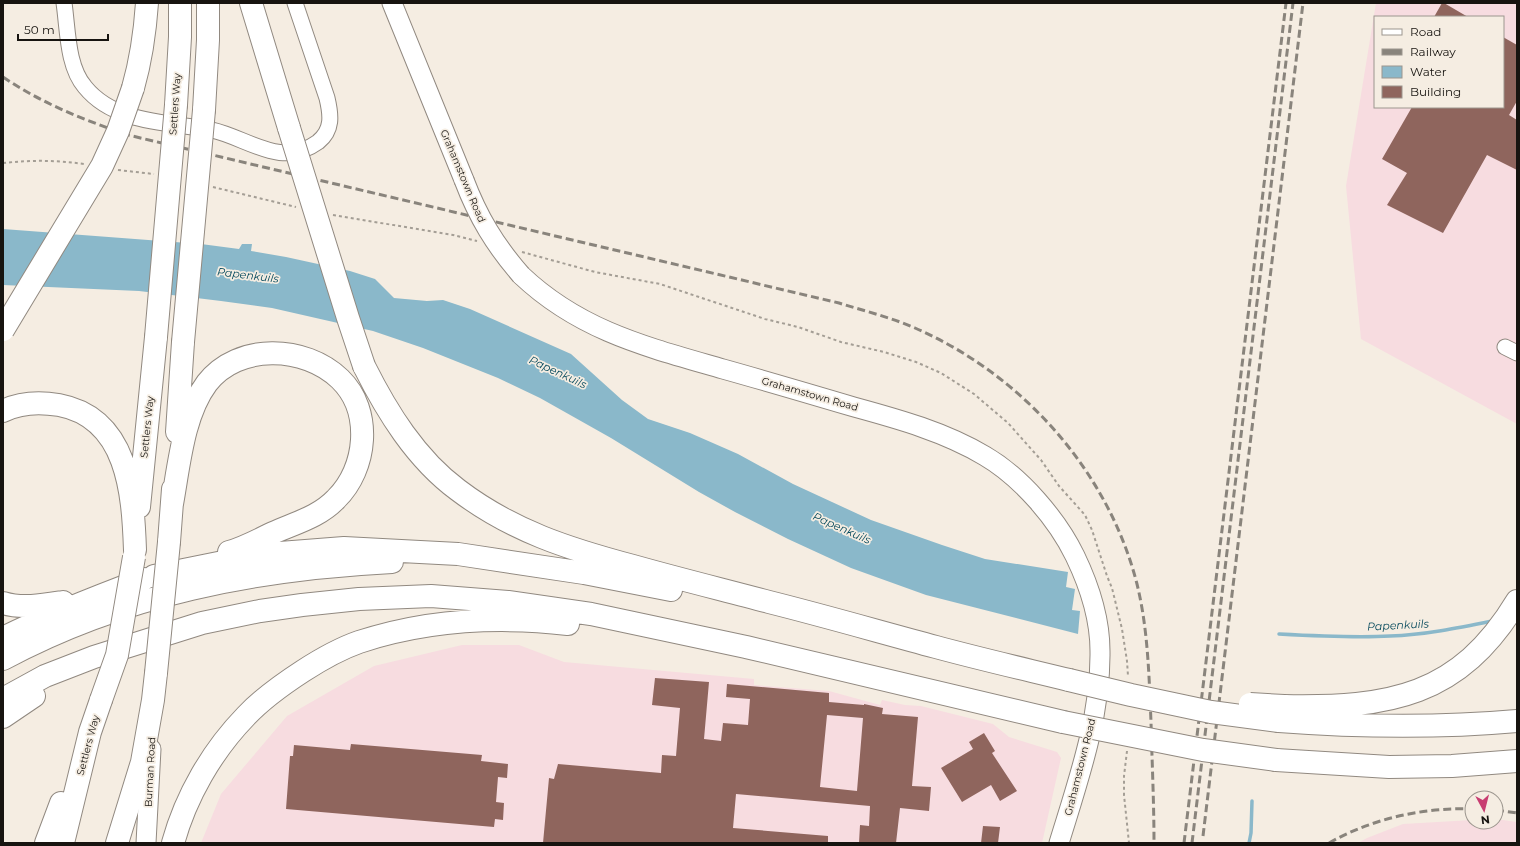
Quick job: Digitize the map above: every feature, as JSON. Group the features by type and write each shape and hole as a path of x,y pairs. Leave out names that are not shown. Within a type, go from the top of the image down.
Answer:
{"highway":[{"path":"3,330 102,166 118,131 133,88 141,55 146,27 147,3"},
{"name":"Settlers Way","path":"63,843 90,732 117,655 135,554 176,105 180,37 180,3"},
{"path":"117,843 142,762 153,700 156,673 169,542 183,342 204,110 208,40 208,3"},
{"path":"251,3 364,366 389,412 411,443 433,469 457,490 516,526 547,540 592,555 939,648 1131,695 1211,712 1282,713 1339,726 1452,726 1517,721"},
{"path":"3,638 40,620 97,596 233,551 303,521 322,511 337,499 349,483 358,466 362,451 360,421 357,408 350,393 340,379 325,367 294,355 278,354 244,357 223,369 208,383 190,415 185,432 172,504"},
{"path":"3,411 25,404 44,403 72,408 84,412 103,427 117,449 124,467 134,516 135,554"},
{"path":"154,576 232,560 280,553 344,548 458,554 584,573 651,586 939,648"},
{"path":"3,659 91,618 138,602 200,586 274,572 419,560 518,564"},
{"path":"3,603 27,606 97,596"},
{"path":"3,698 45,676 94,657 202,624 260,611 302,605 359,599 431,596 508,602 591,614 746,646 1063,722 1203,750 1276,760 1458,771 1517,767"},
{"path":"1282,713 1317,706 1386,700 1434,684 1456,671 1485,645 1498,630 1517,601"},
{"path":"173,843 178,822 211,760 246,716 269,696 317,662 357,643 380,636 450,622 502,620 556,622 746,646"},
{"path":"3,717 34,696 137,644"},
{"path":"46,843 90,732"},
{"path":"1389,767 1452,766 1517,761"}],"main road":[{"name":"Grahamstown Road","path":"392,3 464,180 482,220 495,243 521,275 560,307 605,332 651,348 928,429 954,440 987,457 1009,474 1038,501 1068,541 1083,572 1096,617 1100,650 1095,706 1086,750 1059,843"},
{"name":"Burman Road","path":"146,843 153,700"}],"lane":[{"path":"64,3 71,59 74,68 78,78 85,87 94,97 104,104 136,117 159,123 223,133 267,150 283,154 312,146 327,132 330,122 330,110 327,98 295,3"}],"shaded area":[{"path":"1376,3 1517,3 1517,424 1361,339 1346,186"},
{"path":"462,645 519,645 564,662 754,679 754,685 829,691 880,705 882,700 905,705 921,706 993,724 1009,737 1057,752 1061,758 1042,843 201,843 221,794 287,716 374,666"},
{"path":"1464,820 1464,830 1504,830 1504,820 1517,822 1517,843 1358,843 1403,824"}],"water":[{"path":"3,229 201,244 239,249 242,244 252,244 251,251 350,271 375,279 394,298 427,301 443,300 470,309 571,354 622,400 648,419 690,433 738,454 793,484 871,520 985,559 1068,572 1066,587 1075,589 1072,610 1080,611 1078,634 926,595 851,568 788,539 735,512 699,492 611,438 540,398 498,378 423,348 373,331 272,308 221,301 139,291 3,285"}],"building":[{"path":"1442,3 1444,3 1466,16 1435,16"},
{"path":"1504,38 1517,45 1517,101 1509,115 1517,120 1517,170 1487,155 1443,233 1387,205 1407,173 1382,159 1411,108 1504,108"},
{"path":"655,678 709,682 704,739 721,741 723,723 748,725 750,699 726,697 727,684 829,693 829,702 864,704 883,708 882,714 918,717 912,786 931,787 929,811 900,808 896,843 859,843 860,825 869,826 870,806 736,794 733,828 828,836 828,843 543,843 549,778 554,779 558,764 661,773 662,755 676,756 680,708 652,705","holes":["827,715 863,718 857,791 820,787"]},
{"path":"984,733 995,751 992,753 1017,791 1000,801 991,785 962,802 941,768 973,749 969,742"},
{"path":"351,744 482,755 481,761 508,764 507,778 498,777 496,802 504,803 503,820 495,819 494,827 286,809 290,756 293,756 294,745 350,750"},
{"path":"983,826 1000,827 998,843 981,843"}],"waterway":[{"name":"Papenkuils","path":"1279,634 1376,637 1441,631 1492,621"},
{"path":"1249,843 1251,833 1252,801"}],"railway":[{"path":"1184,843 1286,3"},
{"path":"1192,843 1293,3"},
{"path":"1203,836 1303,3"},
{"path":"3,77 32,95 63,110 128,135 839,303 887,317 915,328 954,348 990,371 1024,399 1055,430 1082,465 1105,502 1123,542 1137,584 1146,635 1149,670 1154,843"},
{"path":"1329,843 1362,827 1398,816 1435,810 1464,809"},
{"path":"1504,811 1517,813"}]}
